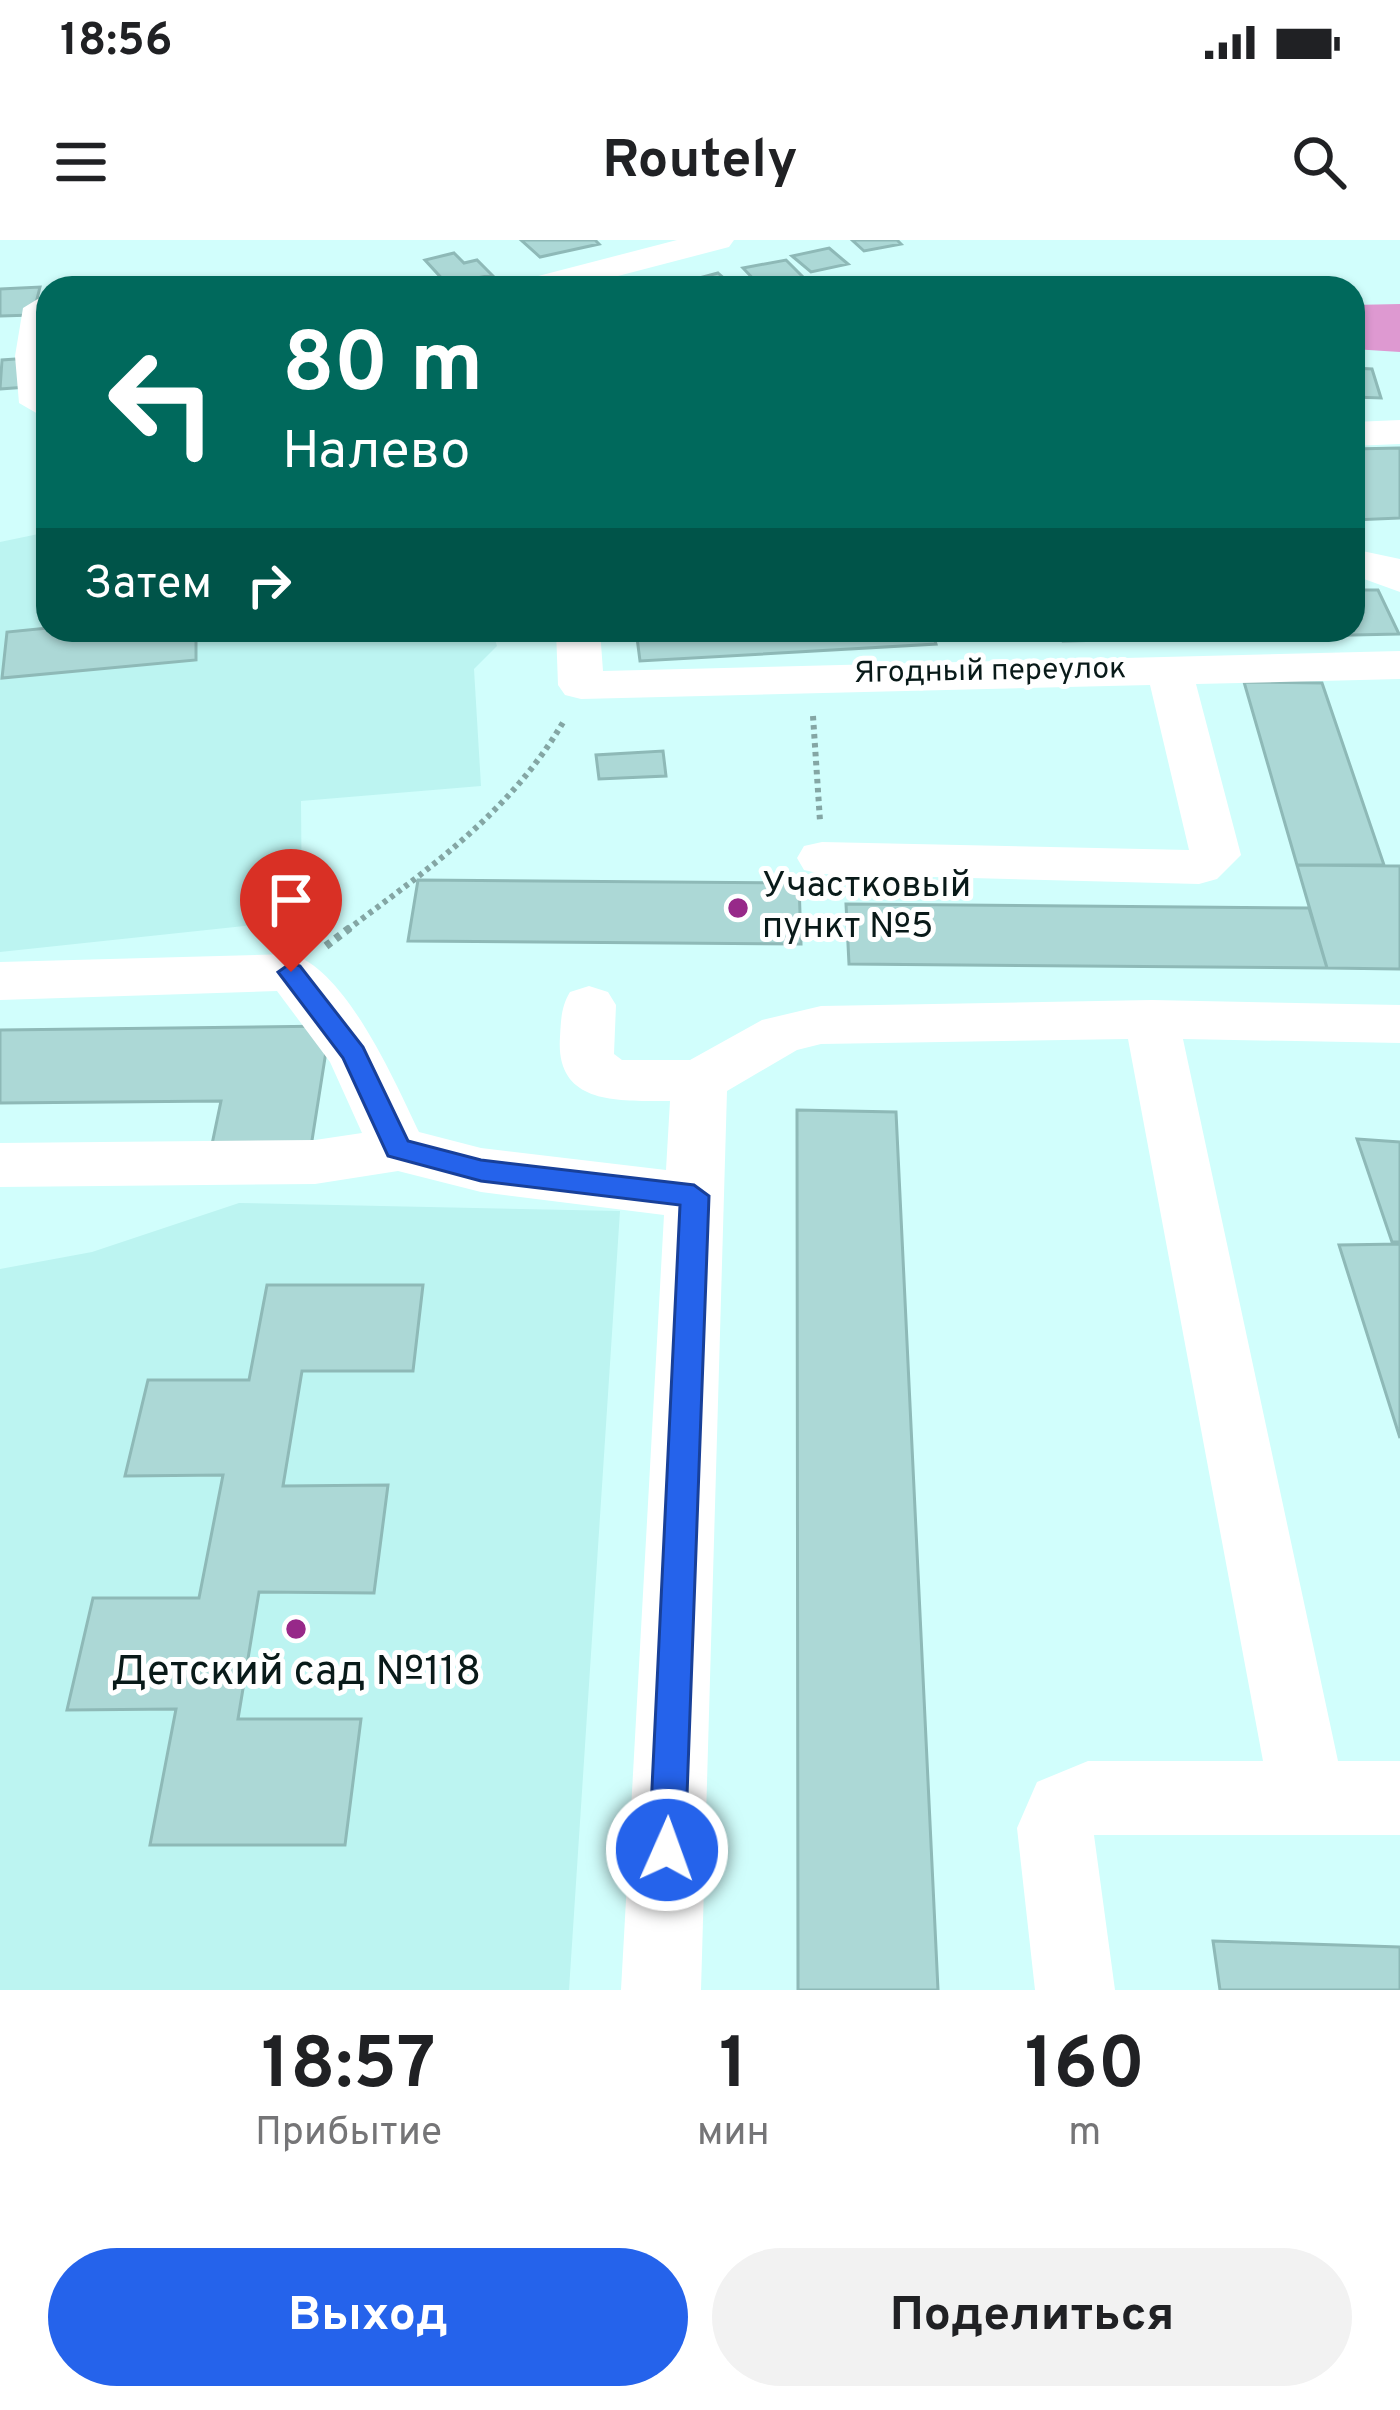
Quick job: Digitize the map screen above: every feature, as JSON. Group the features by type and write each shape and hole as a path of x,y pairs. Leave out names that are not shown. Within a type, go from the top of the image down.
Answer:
{"street":[{"path":"578,276 717,240"},
{"path":"29,405 36,338"},
{"path":"1365,433 1400,432"},
{"path":"1365,564 1387,569 1400,579"},
{"path":"579,642 581,685"},
{"name":"Ягодный переулок","path":"581,685 811,676 1022,651 1169,668 1400,665"},
{"path":"822,858 1199,867 1216,855 1169,668"},
{"path":"0,981 291,972 354,1054 398,1149"},
{"path":"589,1005 586,1062 611,1080 699,1081 781,1034 821,1024 1152,1019 1400,1024"},
{"path":"1152,1019 1307,1794"},
{"path":"661,1990 699,1081"},
{"path":"0,1166 315,1162 398,1149 481,1170 694,1196"},
{"path":"1075,1990 1054,1828 1064,1808 1088,1798 1307,1794 1400,1798"}],"path":[{"path":"811,676 822,858"},
{"path":"291,972 494,817 553,744 581,685"}],"shaded area":[{"path":"1400,304 1400,352 1365,350 1365,305"},
{"path":"36,534 36,642 496,642 474,669 481,786 301,801 302,920 0,952 0,542"},
{"name":"Детский сад №118","path":"239,1203 620,1211 569,1990 0,1990 0,1269 92,1252"}],"building":[{"path":"521,240 595,240 599,244 540,257"},
{"path":"852,240 897,240 901,244 864,251"},
{"path":"829,248 848,264 811,272 792,256"},
{"path":"454,253 464,263 477,260 492,275 440,276 425,260"},
{"path":"786,260 802,276 751,276 743,268"},
{"path":"36,287 33,315 0,316 0,289"},
{"path":"29,358 27,387 0,389 2,360"},
{"path":"1365,369 1372,369 1381,398 1365,397"},
{"path":"1400,448 1400,518 1365,519 1365,449"},
{"path":"1365,590 1378,590 1399,634 1365,635"},
{"path":"36,629 36,642 196,642 196,660 2,678 7,632"},
{"path":"638,642 936,644 640,661"},
{"path":"1244,682 1322,683 1384,865 1297,865"},
{"path":"663,751 666,776 599,779 596,755"},
{"path":"1297,865 1400,866 1400,969 1327,968"},
{"path":"418,880 799,883 801,944 408,941"},
{"path":"846,904 1309,908 1327,968 849,964"},
{"path":"330,1026 310,1153 210,1154 221,1101 0,1103 0,1030"},
{"path":"797,1110 896,1112 938,1990 798,1990"},
{"path":"1357,1139 1400,1142 1400,1242 1392,1242"},
{"path":"1400,1244 1400,1438 1339,1245"},
{"path":"267,1285 423,1285 413,1371 302,1371 283,1486 388,1485 374,1593 259,1592 238,1719 361,1719 345,1845 150,1845 176,1709 67,1710 93,1598 199,1598 223,1475 125,1476 148,1380 249,1380"},
{"path":"1213,1941 1400,1947 1400,1990 1220,1990"}],"place":[{"name":"Участковый пункт №5","path":"738,908"},
{"name":"Детский сад №118","path":"296,1629"}],"route":[{"path":"291,972 354,1054 398,1149 481,1170 694,1196 667,1850"}]}
